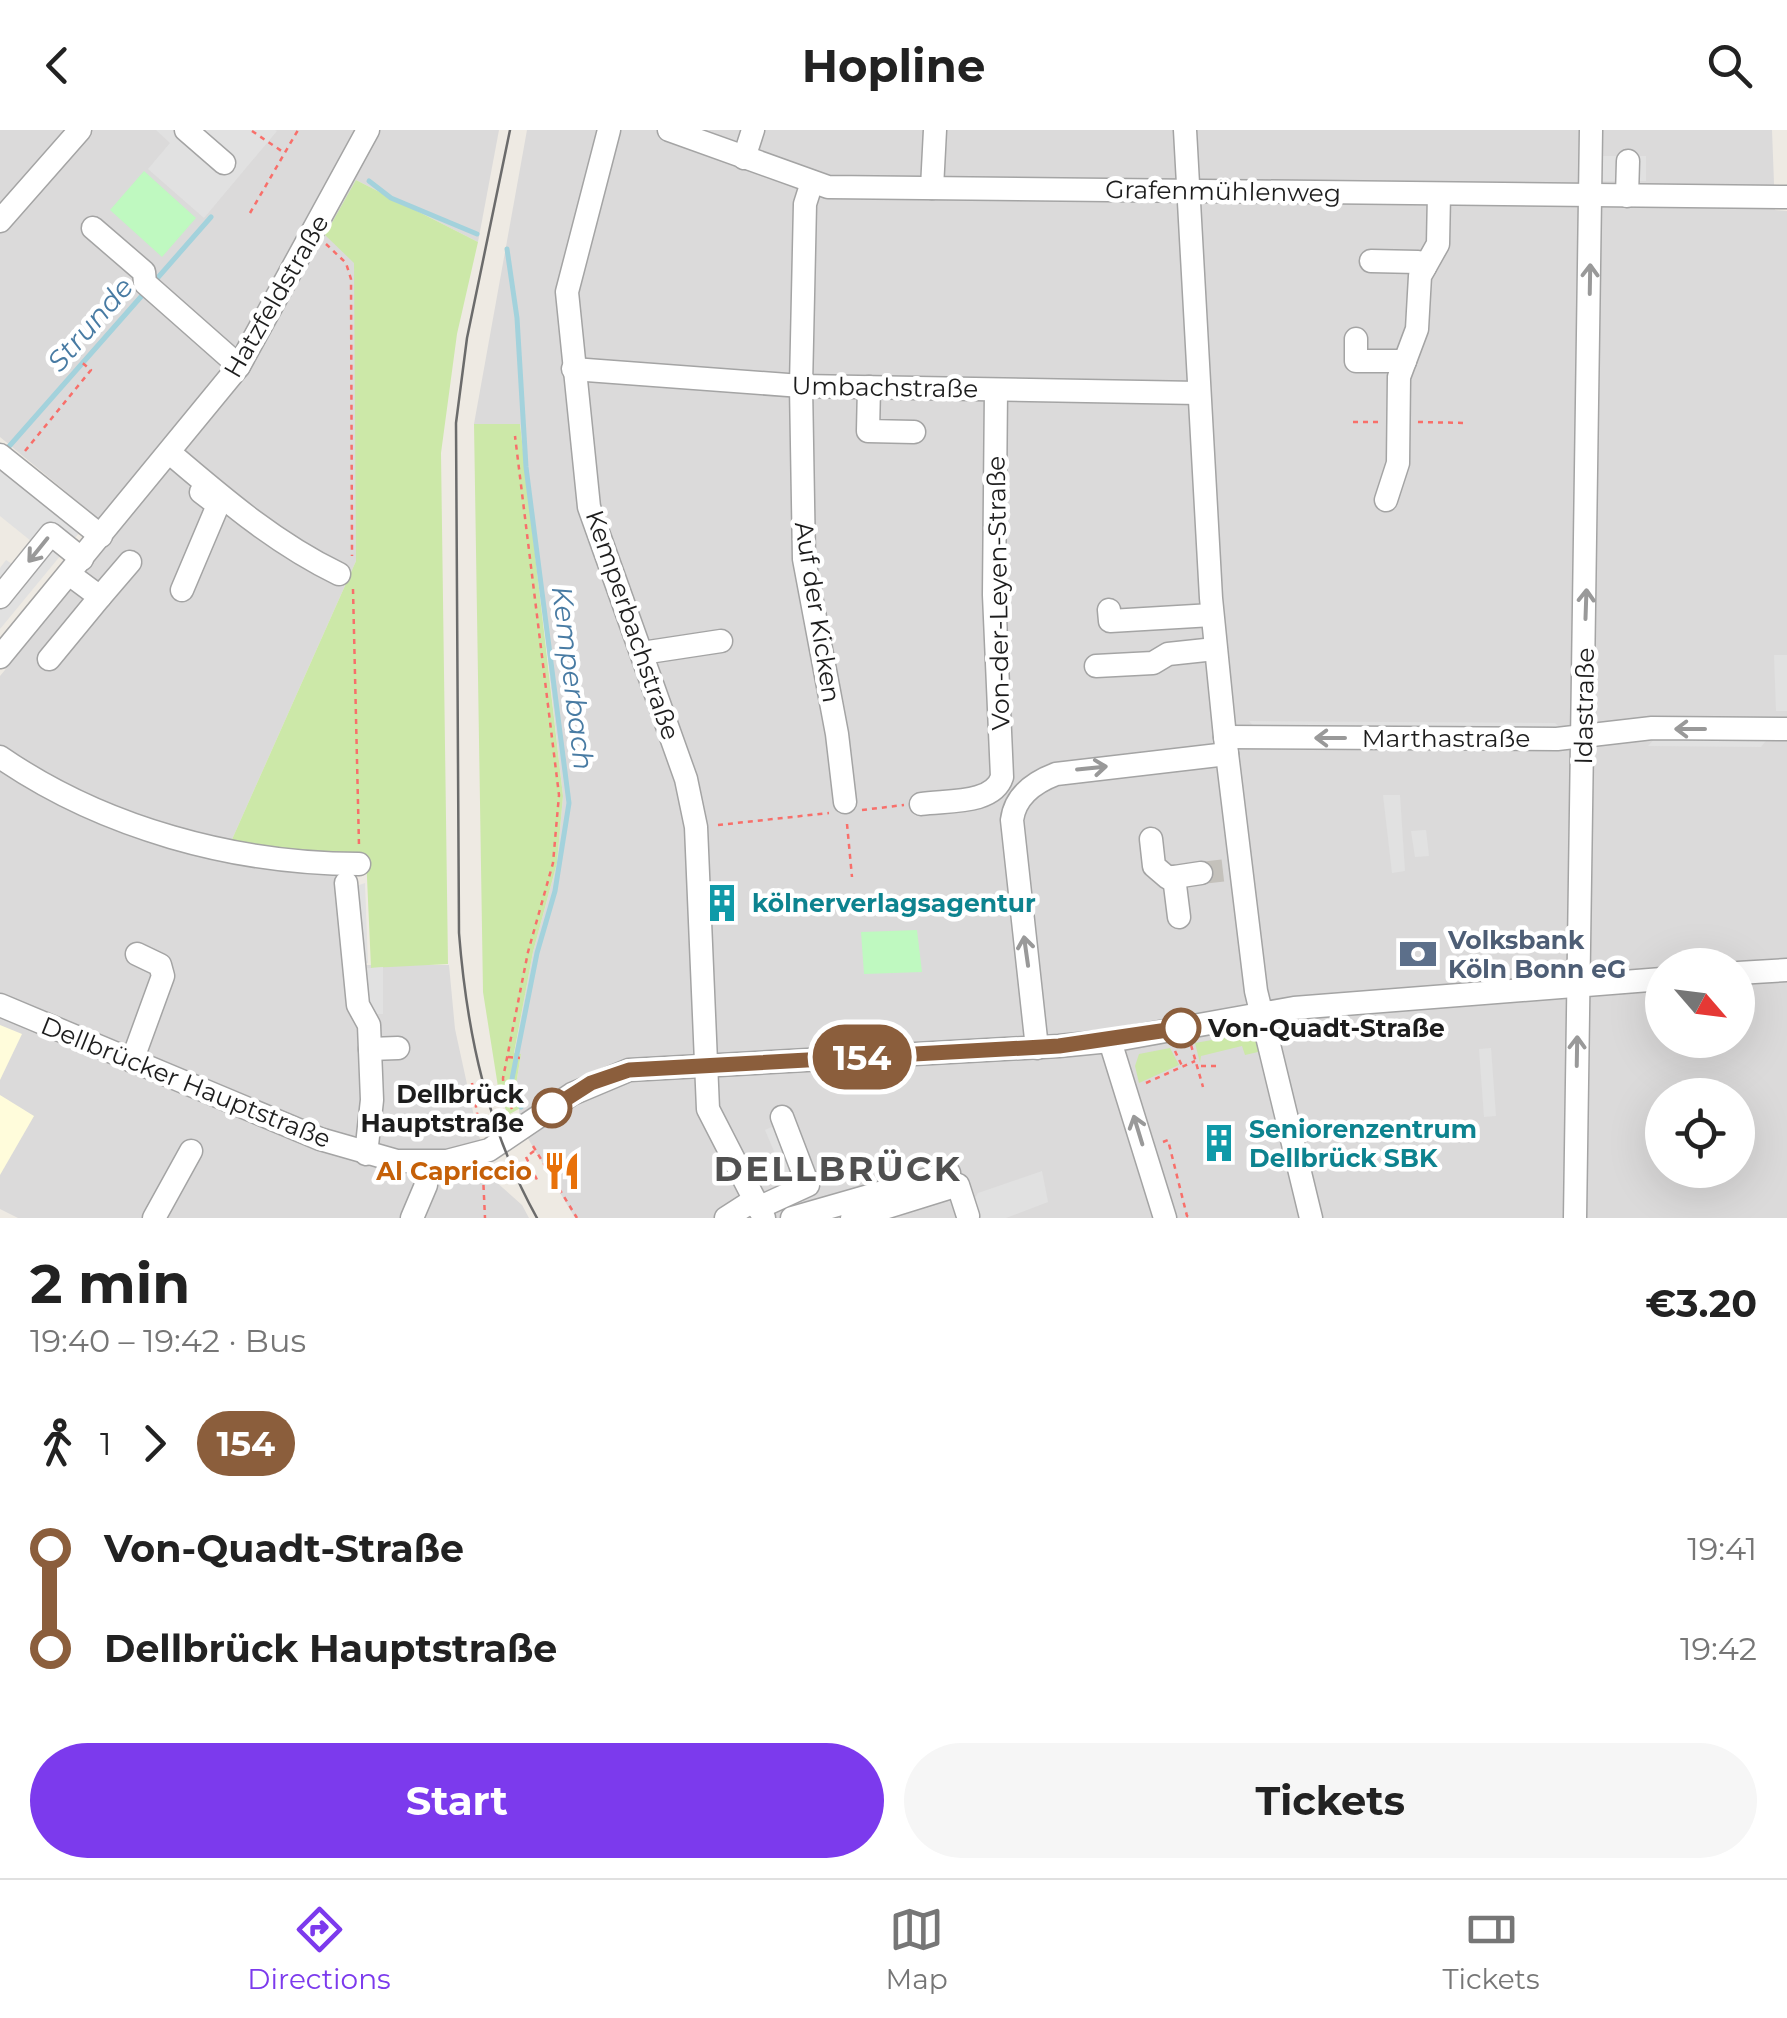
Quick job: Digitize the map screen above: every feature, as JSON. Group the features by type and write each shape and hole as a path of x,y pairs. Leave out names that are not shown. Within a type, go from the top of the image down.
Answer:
{"street":[{"path":"0,222 80,130"},
{"path":"186,130 224,164"},
{"name":"Hatzfeldstraße","path":"0,657 239,366 368,130"},
{"name":"Kemperbachstraße","path":"609,130 567,292 590,507 686,779 696,827 711,1121 758,1209"},
{"name":"Grafenmühlenweg","path":"668,130 812,182 932,188 1787,197"},
{"path":"744,158 753,130"},
{"path":"932,188 935,130"},
{"path":"1185,130 1212,615 1234,869 1262,1013 1310,1218"},
{"name":"Idastraße","path":"1575,1218 1567,1116 1579,986 1591,130"},
{"path":"1628,160 1628,196"},
{"name":"Auf der Kicken","path":"812,182 805,204 801,386 804,559 837,734 845,807"},
{"path":"1386,500 1398,463 1399,377 1417,328 1418,286 1438,244 1439,194"},
{"path":"93,228 144,272 151,288 239,366"},
{"path":"1372,262 1418,262 1426,268"},
{"path":"1356,339 1356,361 1406,361"},
{"name":"Umbachstraße","path":"573,369 801,386 1198,393"},
{"path":"869,387 868,431 914,432"},
{"name":"Von-der-Leyen-Straße","path":"921,804 992,792 1002,776 994,595 996,390"},
{"path":"167,457 296,553 348,571"},
{"path":"167,457 218,506 182,590"},
{"path":"6,460 101,536"},
{"path":"0,597 52,534 100,598"},
{"path":"49,659 130,562"},
{"path":"1109,610 1110,621 1212,615"},
{"path":"642,653 720,641"},
{"path":"1096,666 1153,663 1168,654 1215,649"},
{"name":"Marthastraße","path":"1037,1048 1012,813 1034,784 1056,774 1226,746 1584,736 1652,728 1787,729"},
{"path":"0,757 76,801 186,840 353,873 356,988 358,1005 368,1024 370,1049 372,1100 366,1154"},
{"path":"1151,839 1154,866 1174,877 1201,873"},
{"path":"1174,877 1178,918"},
{"path":"132,1061 164,976 160,965 137,954"},
{"path":"1755,972 1787,970"},
{"name":"Dellbrücker Hauptstraße","path":"0,1005 366,1154 426,1163 476,1154 518,1121 610,1074 706,1064 1110,1042 1262,1013 1645,980"},
{"path":"356,988 380,988"},
{"path":"1110,1042 1164,1218"},
{"path":"370,1049 398,1048"},
{"path":"726,1218 758,1209 808,1185 782,1117"},
{"path":"154,1218 191,1151"},
{"path":"412,1218 426,1185 426,1163"},
{"path":"792,1218 948,1173"},
{"path":"852,1218 958,1185 968,1216"}],"path":[{"path":"250,213 298,130"},
{"path":"252,131 285,153"},
{"path":"313,234 340,256 350,275 348,571 353,873"},
{"path":"6,460 91,370 80,361"},
{"path":"515,436 559,795 552,862 504,1094 577,1218"},
{"path":"696,827 845,807 921,804"},
{"path":"845,807 852,878"},
{"path":"1191,1044 1203,1087"},
{"path":"510,1058 520,1058"},
{"path":"1126,1091 1195,1061"},
{"path":"1198,1067 1219,1066"},
{"path":"472,1083 479,1128"},
{"path":"535,1151 526,1157 539,1184"},
{"path":"476,1154 484,1178 485,1218"},
{"path":"548,1183 554,1177"}],"shaded area":[{"path":"0,130 499,130 478,242 356,180 356,561 230,844 134,818 0,750 0,676 117,534 0,437"},
{"path":"156,130 277,131 204,218 148,169 170,143"},
{"path":"527,130 1772,130 1775,210 1787,211 1787,1218 772,1218 756,1190 717,1218 575,1218 520,1125 519,1109 524,1105 515,1091 521,1054 514,1054 533,952 557,863 563,796 520,424 474,424"},
{"path":"1596,156 1646,156 1646,181 1596,181"},
{"path":"0,468 79,533 0,629 0,568 6,560 12,564 31,541 0,516"},
{"path":"1774,655 1787,655 1787,711 1776,711"},
{"path":"1249,721 1555,723 1565,733 1258,731"},
{"path":"1657,736 1770,736 1761,747 1648,746"},
{"path":"0,765 73,807 330,867 339,880 345,965 449,965 455,1029 477,1130 494,1180 522,1205 529,1218 18,1218 0,1209"},
{"path":"1383,795 1400,795 1405,871 1392,873"},
{"path":"1426,830 1429,856 1415,857 1411,831"},
{"path":"365,883 368,963 356,965 353,887"},
{"path":"383,967 383,1014 371,1014 358,969"},
{"path":"0,1025 22,1034 0,1080"},
{"path":"1491,1048 1496,1116 1484,1117 1479,1049"},
{"path":"0,1095 34,1116 0,1175"},
{"path":"776,1125 798,1178 787,1182 765,1130"},
{"path":"1042,1171 1048,1202 1006,1218 979,1218 973,1202 978,1193"}],"green space":[{"path":"144,171 196,218 162,257 110,210"},
{"path":"356,180 478,242 457,334 441,453 448,964 371,968 366,855 230,844 356,561 354,263 325,235"},
{"path":"474,424 520,424 563,796 557,863 533,952 514,1053 521,1054 515,1091 524,1106 508,1115 499,1093 483,992"},
{"path":"917,930 922,972 864,974 861,932"},
{"path":"1254,1035 1261,1047 1258,1052 1245,1055 1242,1046 1201,1056 1200,1063 1195,1043"},
{"path":"1170,1048 1179,1065 1139,1083 1135,1066 1139,1054"}],"waterway":[{"name":"Kemperbach","path":"369,181 391,198 477,234"},
{"name":"Strunde","path":"154,282 211,217"},
{"name":"Kemperbach","path":"507,249 517,318 526,467 569,803 555,891 537,953 512,1079 512,1092 521,1107"},
{"name":"Strunde","path":"5,451 146,291"}],"tunnel":[{"path":"1201,873 1227,870"}],"tram line":[{"path":"510,130 467,338 456,423 459,933 482,1080 505,1150 537,1218"}],"bus line":[{"name":"154","path":"552,1108 591,1083 629,1070 1059,1046 1110,1042 1181,1028"}],"place":[{"name":"kölnerverlagsagentur","path":"722,903"},
{"name":"Volksbank Köln Bonn eG","path":"1418,954"},
{"name":"Von-Quadt-Straße","path":"1181,1028"},
{"name":"Dellbrück Hauptstraße","path":"552,1108"},
{"name":"Seniorenzentrum Dellbrück SBK","path":"1219,1143"},
{"name":"Al Capriccio","path":"562,1171"}],"district":[{"name":"DELLBRÜCK","path":"838,1168"}]}
